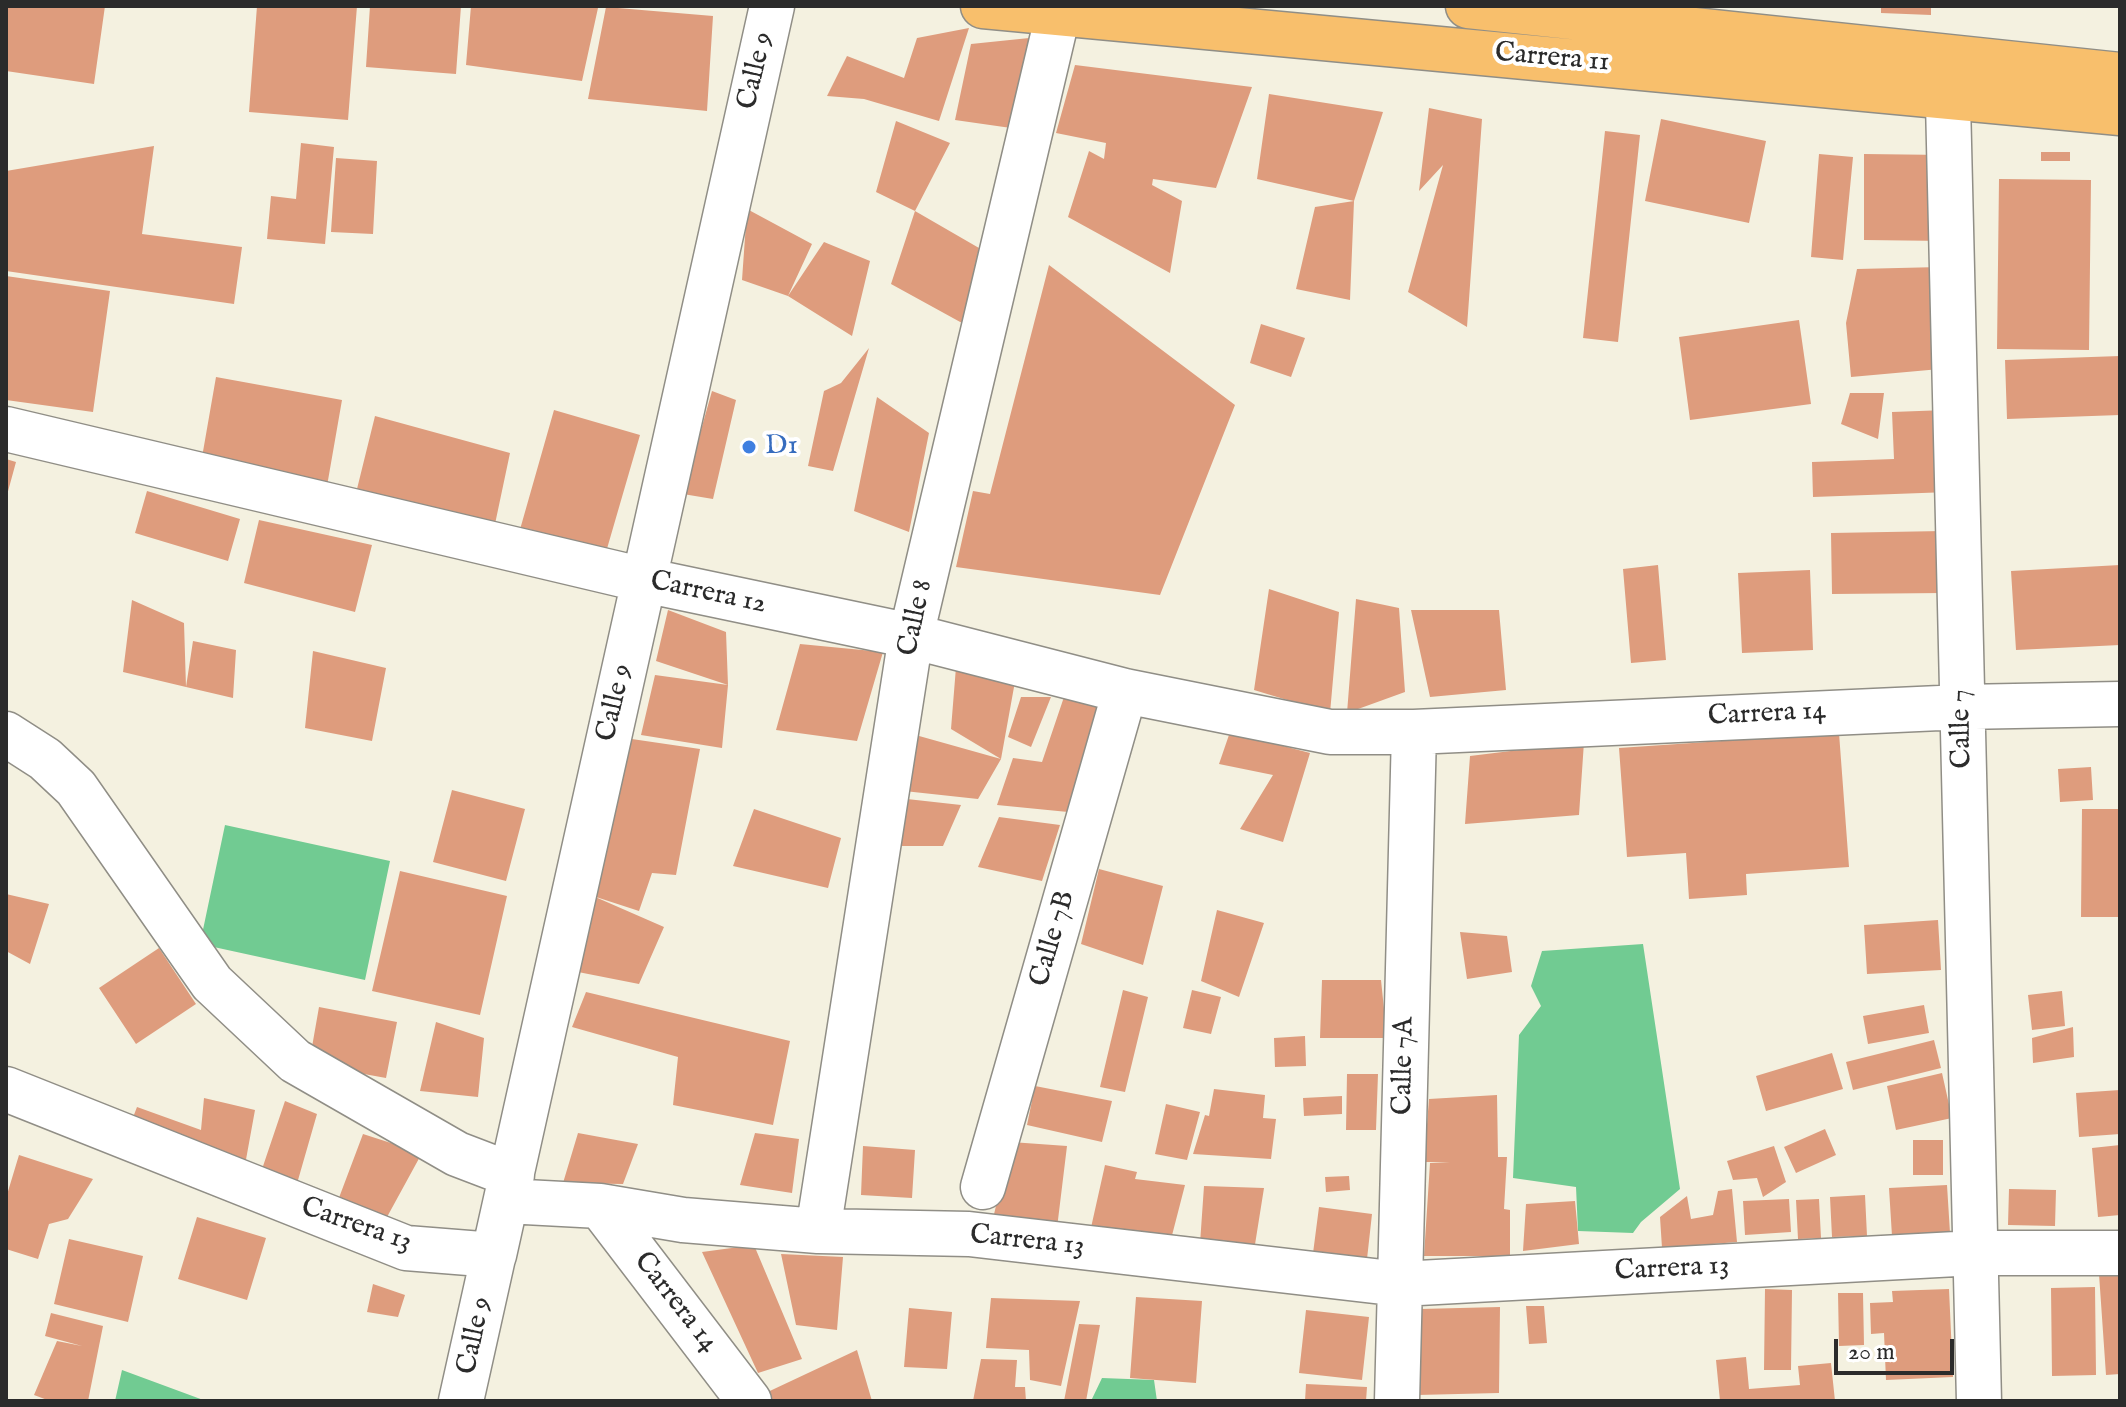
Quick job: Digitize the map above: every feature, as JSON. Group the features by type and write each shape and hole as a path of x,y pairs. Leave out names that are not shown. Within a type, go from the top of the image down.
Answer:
{"main road":[{"name":"Carrera 11","path":"983,6 1058,14 1947,76 2120,75"},
{"name":"Carrera 11","path":"1468,6 1947,76 2120,113"}],"street":[{"name":"Calle 9","path":"461,1401 772,6"},
{"name":"Calle 8","path":"818,1231 911,636 1058,14"},
{"name":"Calle 7","path":"1947,76 1979,1401"},
{"name":"Carrera 12","path":"6,429 644,580 911,636 1125,691 1330,732 1414,732"},
{"name":"Calle 7B","path":"983,1187 1125,691"},
{"name":"Carrera 14","path":"1414,732 1962,707 2120,704"},
{"name":"Calle 7A","path":"1397,1401 1414,732"},
{"path":"6,734 45,759 76,788 212,983 295,1061 457,1154 512,1175"},
{"name":"Carrera 13","path":"6,1089 406,1248 494,1255 506,1201 600,1206 683,1220 818,1231 969,1234 1400,1284 1975,1253 2120,1253"},
{"name":"Carrera 14","path":"600,1206 749,1401"}],"green space":[{"path":"225,825 390,861 365,980 200,944"},
{"path":"1643,944 1680,1189 1641,1222 1633,1233 1578,1231 1576,1187 1513,1178 1519,1035 1541,1006 1531,986 1542,951"},
{"path":"122,1370 206,1401 115,1401"},
{"path":"1102,1378 1154,1380 1157,1401 1091,1401"}],"building":[{"path":"6,6 105,6 94,84 6,71"},
{"path":"257,6 357,6 348,120 249,112"},
{"path":"370,6 461,6 456,74 366,67"},
{"path":"471,6 598,8 582,81 466,65"},
{"path":"1881,6 1931,6 1931,15 1881,13"},
{"path":"606,7 713,16 707,111 588,99"},
{"path":"969,28 939,121 864,99 827,96 847,56 904,78 917,38"},
{"path":"1039,37 1011,128 955,120 971,44"},
{"path":"1075,65 1252,87 1216,188 1153,179 1152,185 1182,201 1170,273 1068,217 1089,151 1104,159 1106,143 1056,133"},
{"path":"1269,94 1383,112 1354,201 1257,179"},
{"path":"1429,108 1482,119 1467,327 1408,292 1443,165 1419,191"},
{"path":"1661,119 1766,141 1749,223 1645,201"},
{"path":"896,121 950,143 915,211 876,192"},
{"path":"1605,131 1640,135 1618,342 1583,338"},
{"path":"301,143 334,147 325,244 267,239 271,196 296,199"},
{"path":"154,146 142,234 242,247 234,304 6,271 6,171"},
{"path":"2041,152 2070,152 2070,161 2041,161"},
{"path":"1819,154 1853,157 1843,260 1811,257"},
{"path":"1864,154 1946,155 1946,241 1864,240"},
{"path":"336,158 377,161 373,234 331,232"},
{"path":"1999,179 2091,180 2089,350 1997,349"},
{"path":"1354,201 1350,300 1296,289 1315,207"},
{"path":"747,209 812,244 788,296 742,280"},
{"path":"915,211 979,248 962,323 891,284"},
{"path":"824,242 870,261 852,336 788,296"},
{"path":"1049,265 1235,405 1160,595 956,567 973,491 990,494"},
{"path":"1940,267 1940,369 1851,377 1846,323 1857,269"},
{"path":"6,276 110,291 93,412 6,400"},
{"path":"1799,320 1811,404 1690,420 1679,337"},
{"path":"1261,324 1305,338 1291,377 1250,363"},
{"path":"869,348 833,471 808,466 824,391 841,383"},
{"path":"2120,356 2120,415 2007,419 2005,360"},
{"path":"216,377 342,400 327,486 201,463"},
{"path":"712,391 736,400 713,499 683,494"},
{"path":"1850,393 1884,393 1878,439 1841,424"},
{"path":"877,397 929,433 909,532 854,511"},
{"path":"554,410 640,435 604,559 519,533"},
{"path":"1946,410 1949,492 1813,497 1812,462 1894,459 1892,412"},
{"path":"375,416 510,453 495,524 356,493"},
{"path":"6,459 16,462 7,495 6,495"},
{"path":"147,491 240,519 228,561 135,533"},
{"path":"259,520 372,545 355,612 244,583"},
{"path":"1943,531 1944,593 1832,594 1831,533"},
{"path":"1658,565 1666,660 1631,663 1623,569"},
{"path":"2120,565 2120,645 2016,650 2011,571"},
{"path":"1810,570 1813,650 1742,653 1738,573"},
{"path":"1269,589 1339,612 1330,713 1254,690"},
{"path":"1356,599 1399,608 1405,692 1347,713"},
{"path":"132,600 184,623 186,687 123,672"},
{"path":"668,610 726,632 728,685 656,661"},
{"path":"1411,610 1499,610 1506,690 1430,697"},
{"path":"193,641 236,650 233,698 186,687"},
{"path":"800,644 883,652 857,741 776,730"},
{"path":"313,651 386,668 372,741 305,728"},
{"path":"956,667 1016,676 1001,759 951,729"},
{"path":"655,675 728,685 722,748 641,735"},
{"path":"1021,697 1051,697 1031,747 1008,737"},
{"path":"1064,697 1115,701 1068,812 997,805 1013,758 1042,762"},
{"path":"1230,732 1310,753 1283,842 1240,829 1273,775 1219,764"},
{"path":"1839,733 1849,867 1746,874 1747,895 1689,899 1686,853 1627,857 1619,748"},
{"path":"912,734 1001,759 978,799 895,790"},
{"path":"625,738 700,749 676,875 652,873 639,911 593,896 664,927 639,984 573,971"},
{"path":"1584,742 1579,815 1465,824 1470,756"},
{"path":"2091,767 2093,800 2060,802 2058,769"},
{"path":"452,790 525,809 506,881 433,862"},
{"path":"907,799 961,805 943,846 896,846"},
{"path":"754,809 841,838 828,888 733,866"},
{"path":"2082,809 2120,809 2120,917 2081,917"},
{"path":"999,817 1060,825 1042,881 978,867"},
{"path":"1099,869 1163,886 1143,965 1081,944"},
{"path":"400,871 507,896 480,1015 372,991"},
{"path":"6,894 49,904 30,964 6,951"},
{"path":"1217,910 1264,923 1239,997 1201,981"},
{"path":"1938,920 1941,970 1867,974 1864,925"},
{"path":"1460,932 1507,936 1512,972 1467,979"},
{"path":"159,948 196,1004 136,1044 99,988"},
{"path":"1322,980 1381,980 1387,1038 1320,1038"},
{"path":"1123,990 1148,997 1125,1092 1100,1087"},
{"path":"1192,990 1221,997 1211,1034 1183,1028"},
{"path":"2062,991 2065,1026 2032,1030 2028,995"},
{"path":"586,992 790,1041 773,1125 673,1105 678,1057 572,1027"},
{"path":"1924,1005 1929,1033 1868,1044 1863,1016"},
{"path":"319,1007 397,1022 386,1078 309,1064"},
{"path":"436,1022 484,1038 478,1097 420,1091"},
{"path":"2073,1027 2074,1057 2033,1063 2032,1038"},
{"path":"1305,1036 1306,1066 1275,1067 1274,1038"},
{"path":"1934,1040 1941,1068 1853,1090 1846,1062"},
{"path":"1832,1053 1843,1089 1766,1111 1756,1076"},
{"path":"1942,1073 1952,1118 1896,1130 1887,1086"},
{"path":"1347,1074 1378,1074 1376,1130 1346,1130"},
{"path":"1035,1086 1112,1101 1102,1142 1027,1125"},
{"path":"1214,1089 1265,1095 1263,1118 1276,1119 1271,1159 1193,1154 1205,1115 1209,1116"},
{"path":"2120,1090 2120,1134 2079,1137 2076,1093"},
{"path":"1497,1095 1498,1157 1507,1157 1504,1209 1510,1210 1510,1256 1424,1256 1430,1163 1450,1162 1424,1162 1429,1099"},
{"path":"1342,1096 1342,1114 1304,1116 1303,1098"},
{"path":"204,1098 255,1110 243,1176 127,1133 137,1107 201,1130"},
{"path":"285,1101 317,1114 294,1194 258,1181"},
{"path":"1166,1104 1200,1112 1187,1160 1155,1154"},
{"path":"1825,1129 1836,1155 1796,1173 1784,1147"},
{"path":"578,1133 638,1144 623,1184 563,1183"},
{"path":"755,1133 799,1139 792,1193 740,1185"},
{"path":"363,1134 422,1153 381,1228 334,1211"},
{"path":"1913,1140 1943,1140 1943,1175 1913,1175"},
{"path":"1011,1142 1067,1146 1057,1228 991,1227"},
{"path":"2120,1145 2120,1215 2098,1217 2092,1148"},
{"path":"863,1146 915,1150 912,1198 861,1195"},
{"path":"1774,1146 1786,1182 1763,1197 1757,1178 1733,1180 1727,1161"},
{"path":"19,1155 93,1179 68,1219 49,1224 38,1259 6,1249 6,1198"},
{"path":"1105,1165 1137,1172 1135,1179 1185,1185 1169,1247 1088,1241"},
{"path":"1349,1176 1350,1190 1326,1192 1325,1177"},
{"path":"1947,1185 1950,1233 1892,1236 1889,1188"},
{"path":"1204,1186 1264,1188 1253,1257 1199,1258"},
{"path":"1732,1189 1737,1242 1662,1248 1660,1217 1687,1196 1691,1219 1713,1215 1718,1191"},
{"path":"2009,1189 2056,1190 2055,1226 2008,1225"},
{"path":"1865,1195 1867,1236 1832,1237 1830,1197"},
{"path":"1789,1199 1791,1232 1745,1235 1743,1201"},
{"path":"1819,1199 1821,1238 1798,1239 1796,1200"},
{"path":"1575,1201 1579,1244 1523,1251 1526,1204"},
{"path":"1319,1207 1372,1214 1366,1268 1312,1261"},
{"path":"197,1217 266,1238 247,1300 178,1279"},
{"path":"69,1239 143,1256 128,1322 54,1304"},
{"path":"754,1245 802,1359 758,1373 702,1252"},
{"path":"781,1254 843,1257 837,1330 796,1325"},
{"path":"2120,1273 2120,1374 2106,1375 2099,1274"},
{"path":"373,1284 405,1295 398,1317 367,1312"},
{"path":"2095,1287 2096,1375 2052,1376 2051,1288"},
{"path":"1765,1289 1792,1290 1791,1370 1764,1370"},
{"path":"1949,1289 1953,1377 1886,1380 1884,1333 1871,1334 1870,1303 1893,1302 1892,1291"},
{"path":"1838,1293 1863,1293 1864,1345 1839,1346"},
{"path":"1136,1297 1202,1301 1196,1383 1130,1378"},
{"path":"991,1298 1080,1301 1061,1386 1030,1380 1029,1350 986,1348"},
{"path":"1526,1306 1544,1306 1547,1343 1529,1344"},
{"path":"1500,1307 1499,1393 1417,1395 1420,1309"},
{"path":"909,1308 952,1312 947,1369 904,1367"},
{"path":"1306,1310 1369,1317 1362,1380 1299,1373"},
{"path":"51,1313 103,1326 88,1401 50,1401 34,1395 57,1341 82,1346 45,1336"},
{"path":"1079,1324 1100,1325 1086,1401 1064,1401"},
{"path":"857,1350 872,1401 759,1401 757,1397"},
{"path":"1746,1357 1749,1389 1800,1385 1798,1366 1831,1363 1835,1401 1720,1401 1716,1360"},
{"path":"981,1359 1017,1360 1015,1387 1025,1387 1026,1401 973,1401"},
{"path":"1306,1384 1367,1387 1366,1401 1305,1401"}],"place":[{"name":"D1","path":"749,447"}]}
